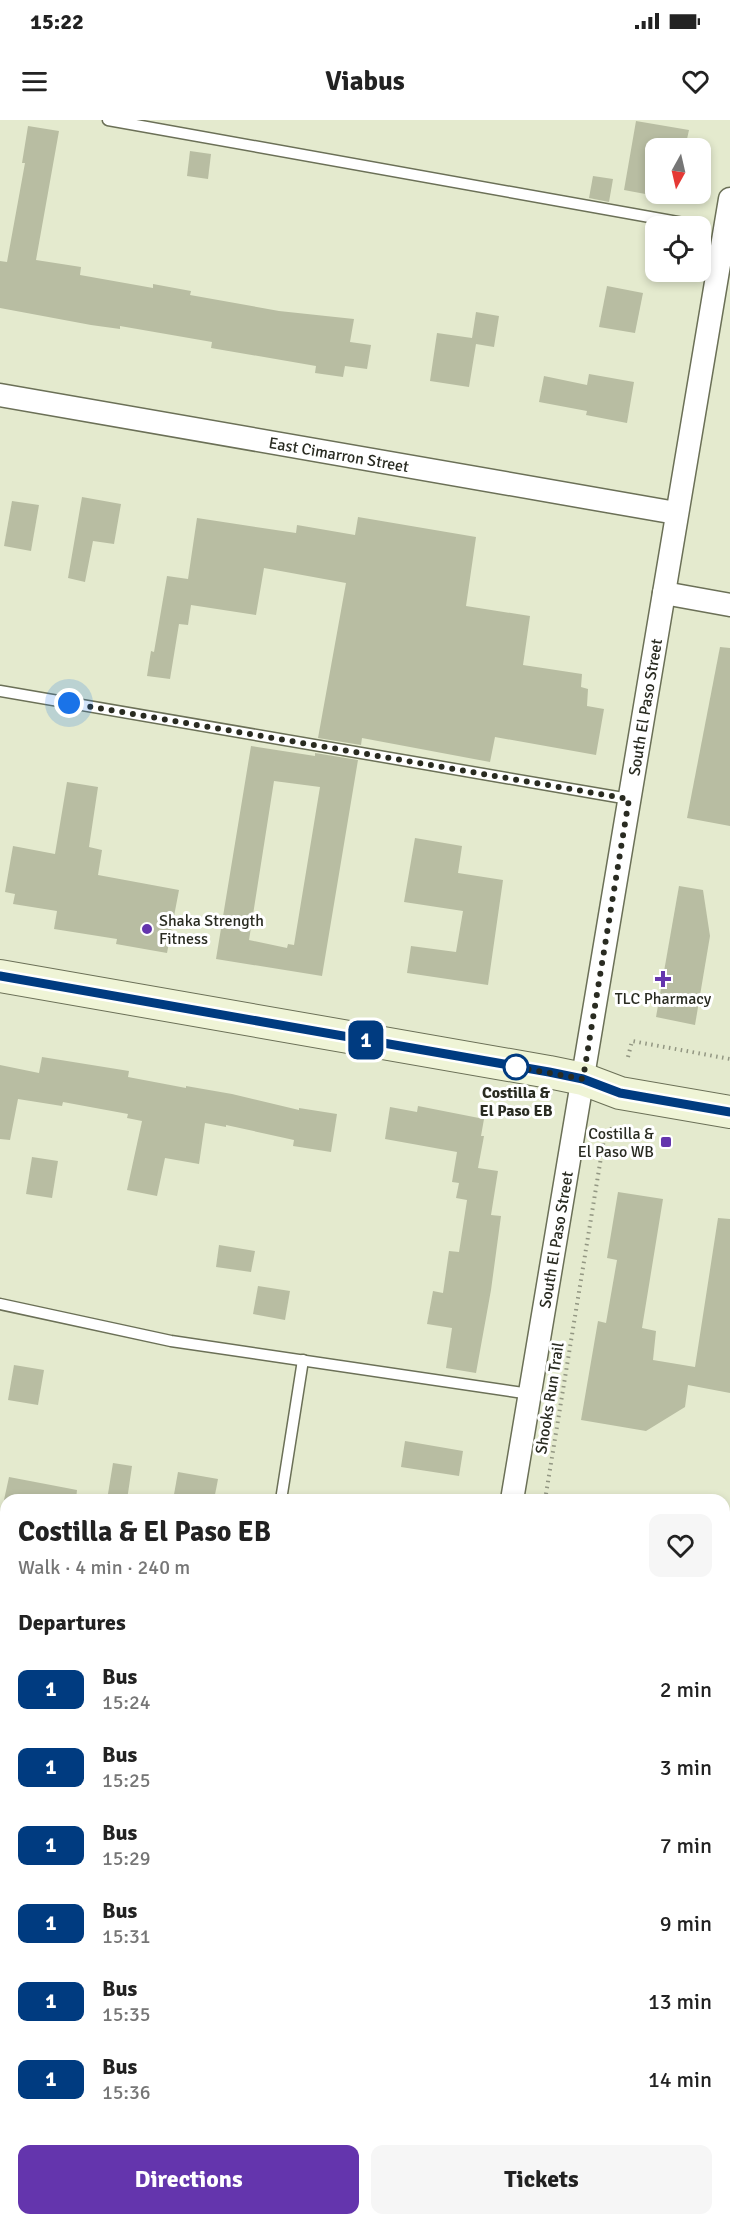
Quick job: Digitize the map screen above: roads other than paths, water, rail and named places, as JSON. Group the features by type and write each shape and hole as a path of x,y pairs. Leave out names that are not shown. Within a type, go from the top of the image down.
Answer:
{"street":[{"name":"South El Paso Street","path":"711,227 730,199"},
{"name":"South El Paso Street","path":"513,1494 664,593 676,513 704,282"},
{"name":"East Cimarron Street","path":"0,395 676,513"},
{"path":"664,593 730,605"},
{"path":"0,976 583,1079 620,1093 730,1112"}],"lane":[{"path":"108,120 645,216"},
{"path":"0,691 629,799"},
{"path":"0,1304 171,1341 530,1394"},
{"path":"282,1494 303,1360"}],"place":[{"name":"Shaka Strength Fitness","path":"147,929"},
{"name":"TLC Pharmacy","path":"663,979"},
{"name":"Costilla & El Paso EB","path":"516,1067"},
{"name":"Costilla & El Paso WB","path":"666,1142"}]}
